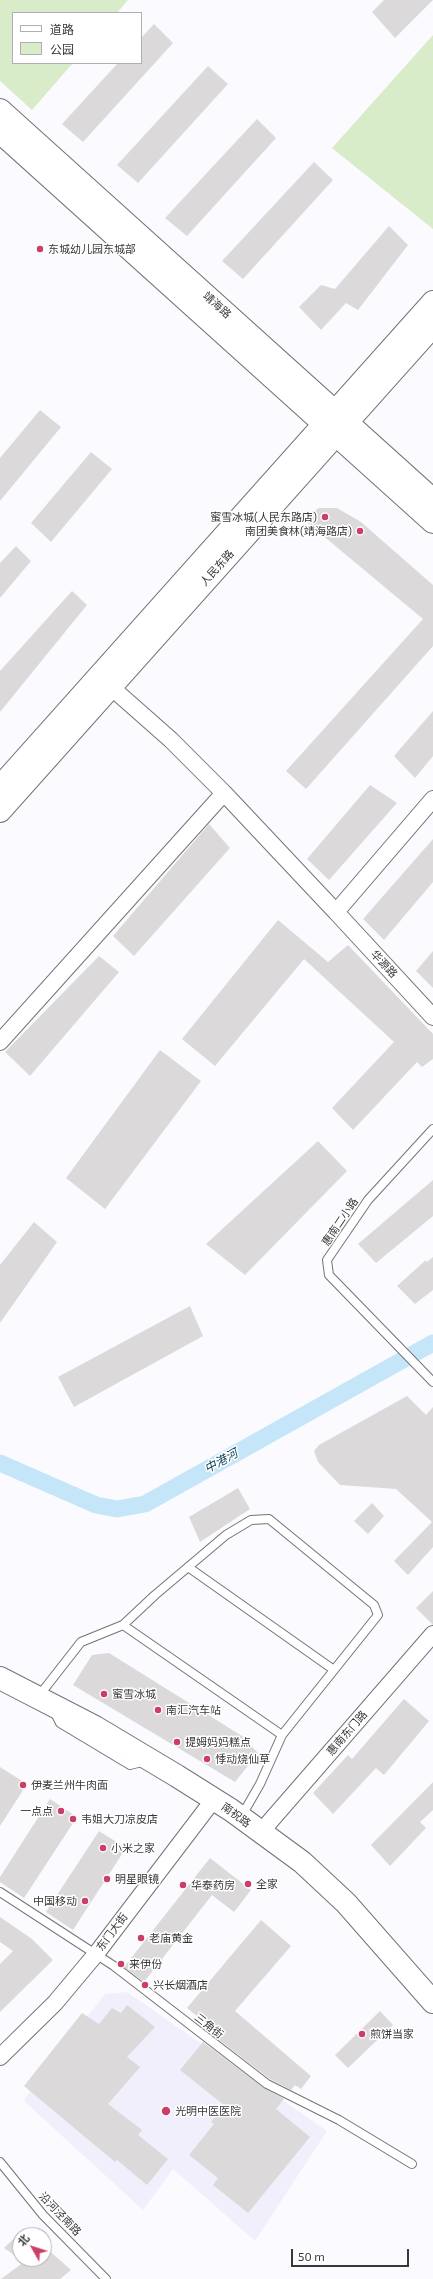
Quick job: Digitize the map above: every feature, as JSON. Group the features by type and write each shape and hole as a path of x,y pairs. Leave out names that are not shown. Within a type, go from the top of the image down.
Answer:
{"street":[{"name":"靖海路","path":"0,110 7,137 335,423 433,500"},
{"name":"人民东路","path":"0,811 111,687 335,423 433,302"},
{"name":"人民东路","path":"0,787 335,423 433,326"},
{"name":"靖海路","path":"335,423 433,522"},
{"name":"华源路","path":"111,687 171,740 224,793 433,1017"},
{"path":"0,1042 224,793"},
{"path":"336,912 433,799"},
{"name":"惠南东门路","path":"260,1832 433,1634"},
{"name":"南祝路","path":"0,1678 95,1727 150,1760 214,1799 302,1862 369,1928 433,2002"},
{"name":"东门大街","path":"0,2057 55,2003 96,1954 214,1799"}],"lane":[{"name":"惠南二小路","path":"433,1129 368,1200 327,1260 330,1275 433,1382"},
{"path":"44,1702 81,1642 123,1625 226,1535 251,1520 269,1519 374,1604 378,1614 282,1735 260,1784 240,1817"},
{"path":"188,1567 334,1670"},
{"path":"123,1625 282,1735"},
{"name":"三角街","path":"0,1892 96,1954 267,2084 339,2120 412,2164"},
{"name":"沿河泾南路","path":"0,2162 43,2215 106,2279"}],"shaded area":[{"name":"光明中医医院","path":"127,1992 327,2131 255,2241 173,2169 143,2210 24,2101 31,2089 105,1994"}],"green space":[{"path":"0,0 128,0 118,12 12,12 12,64 72,64 32,110 0,81"},
{"path":"433,35 433,229 332,148"}],"building":[{"path":"384,0 433,0 395,38 372,12"},
{"path":"154,24 173,43 83,142 62,124 117,64 142,64 142,37"},
{"path":"208,66 228,84 138,183 117,165"},
{"path":"257,119 276,138 187,236 165,218"},
{"path":"314,162 333,180 243,279 222,261"},
{"path":"389,226 408,245 358,310 346,303 321,330 299,307 321,285 335,289"},
{"path":"40,410 61,427 0,501 0,458"},
{"path":"91,452 112,469 51,542 31,523"},
{"path":"319,508 337,508 361,522 433,585 433,646 306,789 286,771 423,619 303,519"},
{"path":"16,546 31,561 0,598 0,563"},
{"path":"72,591 87,605 0,712 0,671"},
{"path":"433,711 433,756 415,778 394,756"},
{"path":"370,785 397,803 329,880 307,859"},
{"path":"209,824 230,848 134,956 113,936"},
{"path":"433,839 433,882 384,940 363,919"},
{"path":"278,920 328,962 348,945 433,1034 433,1059 422,1067 417,1062 353,1130 332,1108 394,1042 304,959 215,1066 182,1039"},
{"path":"433,951 433,988 416,971"},
{"path":"99,956 119,972 30,1076 5,1052"},
{"path":"160,1050 201,1081 105,1209 66,1178"},
{"path":"318,1141 347,1171 245,1275 206,1244"},
{"path":"433,1180 433,1216 376,1263 358,1244"},
{"path":"34,1222 57,1242 0,1323 0,1265"},
{"path":"433,1257 433,1290 415,1304 397,1286 426,1260 427,1262"},
{"path":"190,1306 203,1336 74,1407 58,1377"},
{"path":"407,1396 426,1415 433,1407 433,1547 408,1575 394,1561 432,1522 396,1489 340,1485 318,1462 314,1451 319,1445"},
{"path":"238,1488 250,1509 200,1542 189,1517"},
{"path":"372,1503 384,1516 368,1534 354,1521"},
{"path":"433,1591 433,1625 416,1608"},
{"name":"南汇汽车站","path":"109,1653 242,1736 258,1753 235,1782 73,1685 92,1655"},
{"path":"404,1699 429,1721 384,1775 376,1768 333,1814 313,1793 348,1755 352,1759"},
{"path":"0,1767 27,1784 0,1826"},
{"path":"433,1782 433,1810 420,1822 426,1828 390,1866 371,1845"},
{"path":"50,1799 77,1817 24,1898 0,1882 0,1877"},
{"path":"99,1831 126,1848 73,1930 46,1912"},
{"path":"210,1858 251,1890 234,1912 212,1895 144,1982 124,1967"},
{"path":"0,1917 32,1939 53,1960 0,2012 0,1964 13,1951 0,1942"},
{"path":"261,1920 291,1946 235,2011 311,2076 301,2089 295,2085 291,2090 270,2079 210,2033 213,2029 187,2008"},
{"path":"127,2005 155,2027 127,2057 140,2067 108,2104 142,2130 138,2135 168,2159 147,2185 117,2160 115,2162 24,2086 82,2013 99,2024 112,2008 121,2013"},
{"path":"380,2011 393,2025 348,2068 335,2055"},
{"path":"203,2042 264,2088 284,2099 276,2109 310,2137 248,2213 213,2185 218,2178 189,2155 214,2124 211,2122 224,2105 180,2070"},
{"path":"12,2240 12,2254 4,2248"},
{"path":"52,2253 71,2270 60,2279 1,2279 17,2267 52,2267"}],"waterway":[{"name":"中港河","path":"0,1463 96,1505 117,1509 145,1504 433,1343"}],"place":[{"name":"东城幼儿园东城部","path":"40,249"},
{"name":"蜜雪冰城(人民东路店)","path":"325,517"},
{"name":"南团美食林(靖海路店)","path":"360,531"},
{"name":"蜜雪冰城","path":"104,1694"},
{"name":"南汇汽车站","path":"158,1710"},
{"name":"提姆妈妈糕点","path":"177,1742"},
{"name":"悸动烧仙草","path":"207,1759"},
{"name":"伊麦兰州牛肉面","path":"23,1785"},
{"name":"一点点","path":"61,1811"},
{"name":"韦姐大刀凉皮店","path":"73,1819"},
{"name":"小米之家","path":"103,1848"},
{"name":"明星眼镜","path":"107,1879"},
{"name":"全家","path":"248,1884"},
{"name":"华泰药房","path":"183,1885"},
{"name":"中国移动","path":"85,1901"},
{"name":"老庙黄金","path":"141,1938"},
{"name":"来伊份","path":"121,1964"},
{"name":"兴长烟酒店","path":"145,1985"},
{"name":"煎饼当家","path":"362,2034"},
{"name":"光明中医医院","path":"166,2111"}]}
